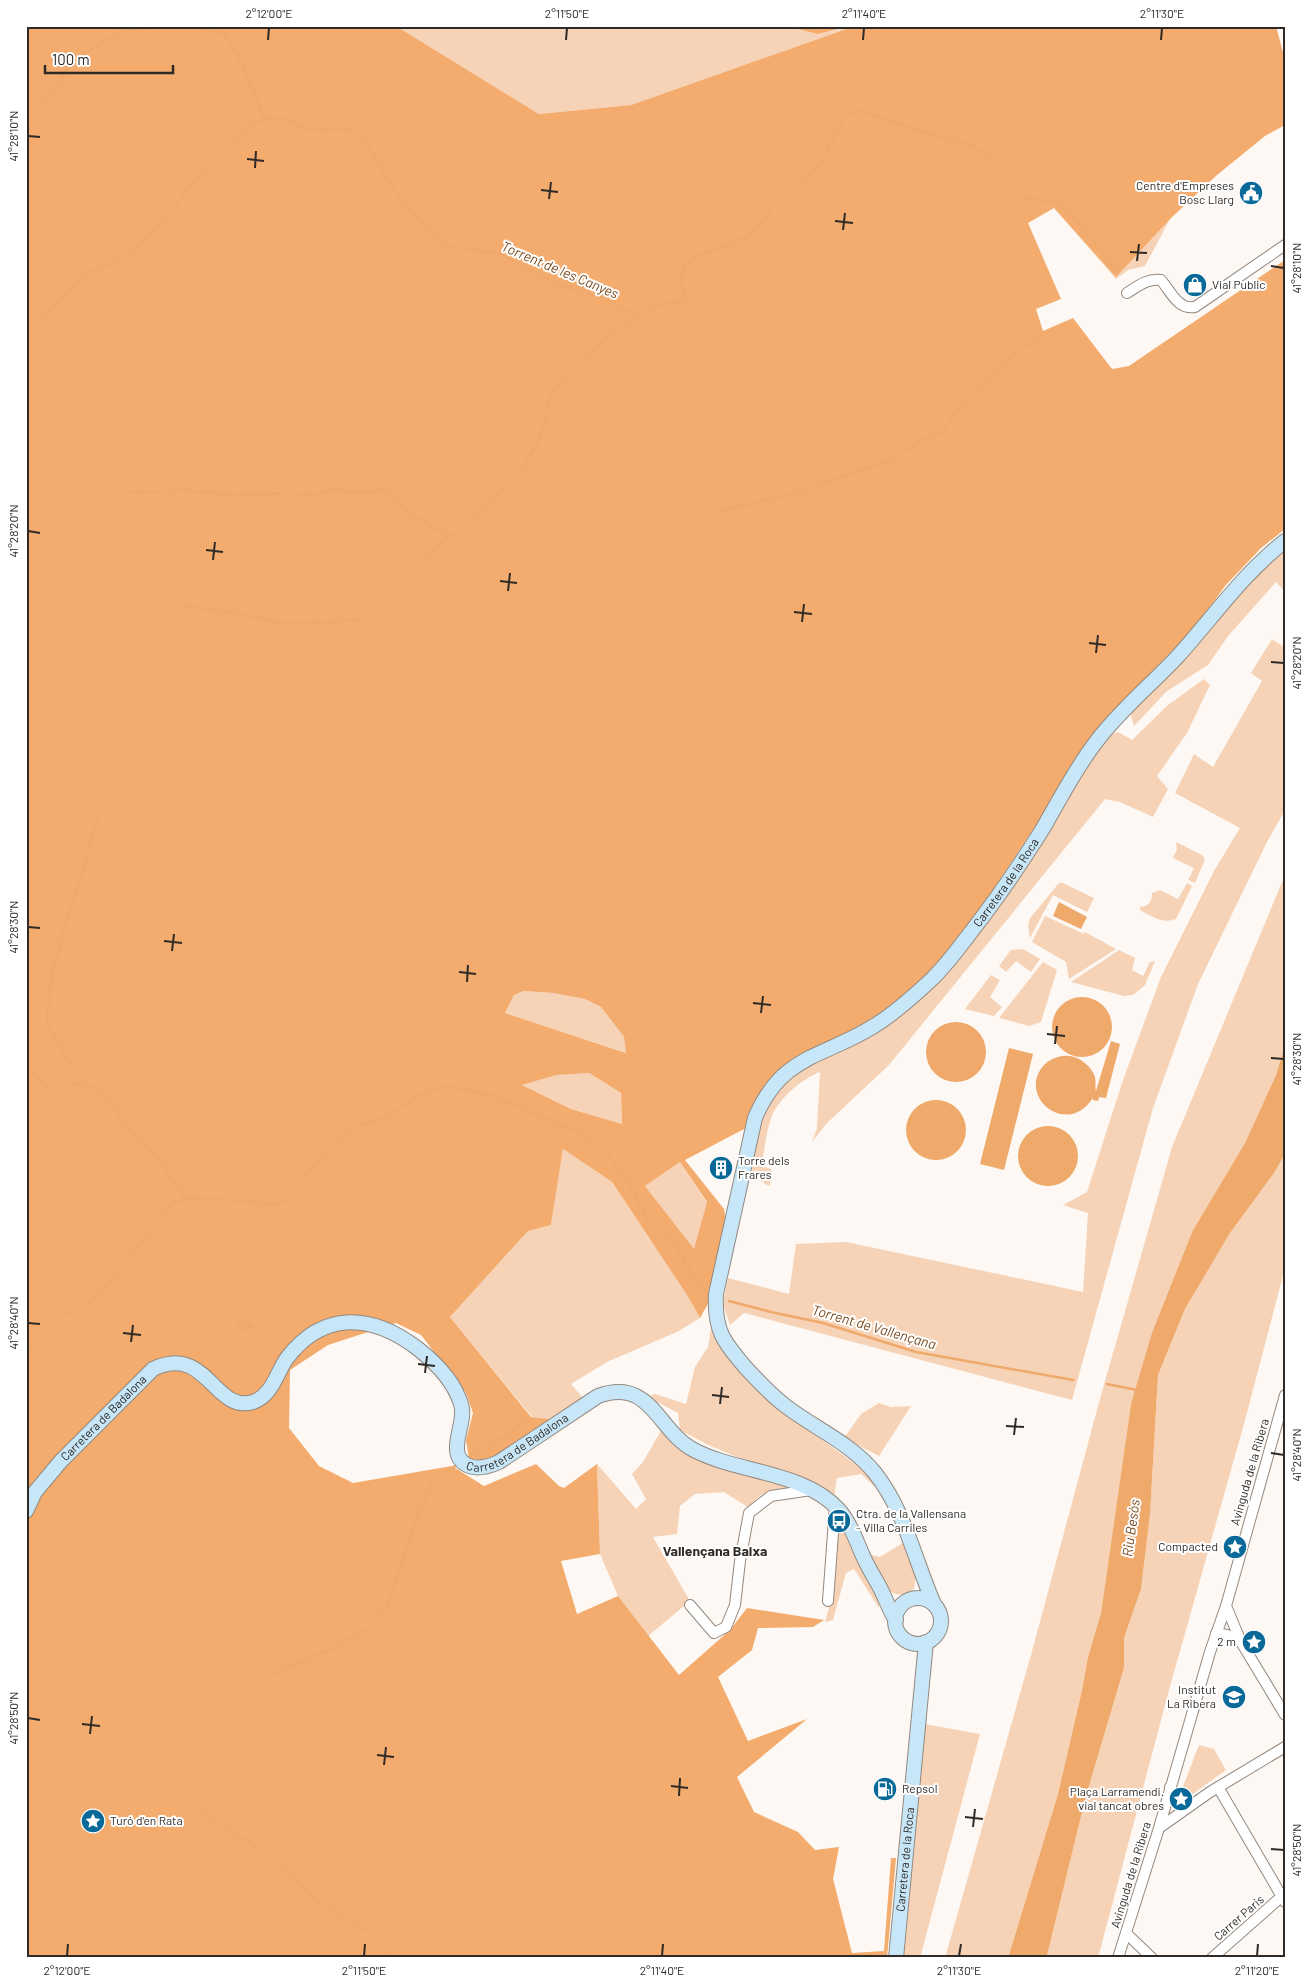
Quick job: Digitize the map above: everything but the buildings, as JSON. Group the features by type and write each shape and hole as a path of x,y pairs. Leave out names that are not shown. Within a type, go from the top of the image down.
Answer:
{"street":[{"path":"1127,293 1145,282 1154,279 1161,280 1180,304 1189,308 1196,308 1285,245"},
{"name":"Carretera de la Roca","path":"924,1581 921,1568 894,1504 871,1468 861,1457 788,1408 769,1392 735,1355 720,1331 715,1314 716,1294 755,1118 760,1105 772,1088 782,1076 798,1063 852,1039 875,1026 914,996 934,977 982,918 1018,869 1096,742 1204,627 1251,570 1285,541"},
{"name":"Carretera de Badalona","path":"26,1511 35,1492 61,1461 153,1369 165,1363 176,1362 188,1365 199,1371 223,1394 231,1399 245,1403 254,1402 263,1396 286,1360 309,1335 332,1325 346,1322 362,1322 393,1332 410,1343 437,1366 457,1392 462,1405 462,1420 456,1444 460,1459 466,1465 474,1468 483,1468 498,1462 598,1396 616,1392 627,1392 645,1401 678,1438 695,1450 786,1480 811,1490 835,1506 849,1526 896,1620"},
{"name":"Avinguda de la Ribera","path":"1118,1958 1226,1606 1285,1395"},
{"path":"690,1605 714,1633 726,1627 735,1604 740,1561 749,1513 771,1496 811,1490"},
{"path":"828,1601 835,1506"},
{"path":"918,1598 924,1581"},
{"path":"924,1581 934,1604 940,1612 940,1628 935,1636 919,1642 905,1639 900,1634 896,1620 897,1613 902,1605 911,1599 918,1598 924,1598 934,1604"},
{"path":"883,1594 902,1605"},
{"path":"1226,1606 1241,1642 1285,1715"},
{"path":"1216,1634 1227,1635 1241,1642"},
{"name":"Carretera de la Roca","path":"896,1958 923,1674 919,1642"},
{"path":"1159,1828 1218,1787 1285,1747"},
{"path":"1170,1786 1176,1800 1191,1805"},
{"path":"1218,1787 1283,1900"},
{"name":"Carrer Paris","path":"1212,1958 1283,1900"},
{"path":"1126,1934 1152,1958"}],"shaded area":[{"path":"26,26 396,26 539,114 631,105 855,26 1276,26 1285,60 1285,125 1265,136 1217,175 1170,219 1116,277 1054,208 1028,223 1061,299 1036,309 1043,331 1073,318 1112,369 1129,366 1285,260 1285,529 1261,548 1225,586 1201,620 1087,741 1044,813 973,920 928,975 886,1010 848,1034 803,1053 777,1072 756,1100 746,1128 685,1160 724,1209 726,1221 709,1302 700,1318 687,1295 612,1182 563,1149 551,1225 528,1231 450,1317 531,1417 550,1419 507,1452 485,1460 469,1459 466,1440 473,1413 466,1393 421,1335 396,1323 328,1345 290,1370 289,1428 319,1466 353,1483 452,1466 484,1486 536,1464 559,1486 564,1488 597,1464 600,1554 561,1561 577,1614 618,1596 679,1675 730,1630 747,1608 824,1620 813,1627 758,1628 752,1650 718,1677 748,1741 807,1719 737,1777 754,1812 798,1832 815,1850 839,1847 833,1879 852,1953 884,1951 891,1858 896,1858 887,1958 26,1958","holes":["524,991 553,993 585,999 601,1007 624,1037 626,1053 505,1013 514,995","589,1073 621,1093 622,1124 571,1109 522,1085 557,1075","680,1162 707,1202 694,1249 645,1186"]},
{"path":"396,26 785,26 818,34 855,26 631,105 539,114"},
{"path":"785,26 851,26 818,34"},
{"path":"1054,208 1073,228 1170,219 1145,266 1128,270 1116,279"},
{"path":"1285,548 1285,592 1276,582 1228,636 1208,665 1167,691 1134,726 1131,716 1135,705 1254,573"},
{"path":"1272,639 1285,648 1285,810 1267,842 1198,984 1153,1108 1072,1400 744,1313 730,1325 723,1304 728,1278 789,1294 796,1244 846,1242 1083,1292 1088,1213 1063,1205 1087,1192 1123,1080 1161,977 1214,871 1240,828 1175,793 1194,754 1213,767 1262,681 1251,673"},
{"path":"1204,679 1210,685 1187,733 1157,776 1168,789 1153,817 1120,802 1105,799 889,1065 827,1123 812,1142 817,1128 820,1072 799,1084 780,1102 775,1109 768,1128 761,1166 771,1169 770,1186 754,1175 750,1165 764,1110 780,1088 802,1069 912,1005 1041,841 1108,736 1118,732 1132,740 1168,705"},
{"path":"1176,842 1202,855 1205,859 1195,883 1188,880 1194,868 1173,858 1177,849"},
{"path":"1285,875 1285,1045 1276,1075 1245,1143 1193,1230 1131,1404 1101,1613 1088,1657 1058,1794 1008,1958 945,1958 1031,1655 1101,1395 1172,1147"},
{"path":"1059,883 1063,883 1094,898 1087,912 1053,895 1030,938 1028,926 1030,918"},
{"path":"1187,883 1192,886 1176,919 1162,920 1140,910 1140,907 1146,906 1149,903 1152,893 1160,890 1178,899"},
{"path":"1045,916 1084,934 1085,932 1116,949 1069,979 1066,962 1032,942"},
{"path":"1023,949 1040,959 1031,972 1016,961 1006,972 999,966 1011,950"},
{"path":"1119,950 1135,958 1132,970 1143,976 1150,962 1155,961 1145,985 1133,995 1124,996 1071,982"},
{"path":"1043,962 1057,970 1041,1022 1029,1026 999,1018"},
{"path":"991,975 1000,980 990,997 1002,1007 994,1016 965,1009"},
{"path":"524,991 553,993 585,999 601,1007 624,1037 627,1053 505,1013 514,995"},
{"path":"589,1073 621,1093 622,1124 571,1109 522,1085 557,1075"},
{"path":"563,1149 612,1182 687,1295 700,1318 677,1332 607,1362 571,1384 583,1398 550,1419 532,1417 450,1317 528,1231 551,1225"},
{"path":"1285,1154 1285,1268 1244,1424 1169,1690 1098,1958 1046,1958 1086,1796 1124,1668 1124,1638 1141,1589 1150,1515 1158,1375 1185,1309 1230,1233 1274,1173"},
{"path":"680,1162 707,1203 694,1250 645,1186"},
{"path":"711,1329 731,1360 753,1387 775,1406 875,1478 875,1487 861,1474 837,1478 834,1497 706,1444 680,1430 678,1413 648,1397 655,1394 686,1404 695,1367 708,1347"},
{"path":"879,1403 891,1407 911,1406 879,1456 844,1438 861,1414"},
{"path":"662,1429 679,1449 731,1469 795,1488 769,1491 758,1497 749,1508 724,1492 695,1494 680,1506 677,1534 653,1537 690,1601 648,1636 618,1596 600,1554 597,1464 636,1509 646,1499 632,1474 643,1462"},
{"path":"840,1522 880,1600 879,1608 854,1569 846,1573 833,1620 825,1622 832,1596"},
{"path":"904,1542 913,1565 915,1583 914,1589 905,1594 897,1594 891,1592 886,1586 869,1556 880,1557"},
{"path":"924,1724 980,1734 920,1958 902,1958"},
{"path":"1199,1745 1214,1749 1226,1770 1190,1796 1182,1789"}],"water":[{"path":"1059,902 1087,917 1081,929 1053,916"},
{"path":"1082,997 1098,1002 1103,1006 1107,1011 1112,1027 1107,1043 1103,1048 1098,1052 1082,1057 1066,1052 1061,1048 1057,1043 1052,1027 1057,1011 1061,1006 1066,1002"},
{"path":"956,1022 972,1027 977,1031 981,1036 986,1052 981,1068 977,1073 972,1077 956,1082 940,1077 935,1073 931,1068 926,1052 931,1036 935,1031 940,1027"},
{"path":"1111,1041 1120,1044 1106,1098 1099,1097 1098,1101 1093,1100 1093,1098 1082,1110 1070,1114 1058,1113 1048,1108 1040,1099 1036,1088 1037,1076 1045,1064 1060,1057 1070,1056 1078,1059 1085,1063 1093,1073 1096,1091"},
{"name":"Riu Besòs","path":"1285,1045 1285,1154 1274,1173 1230,1233 1185,1309 1158,1375 1150,1515 1141,1589 1124,1638 1124,1668 1086,1796 1046,1958 1008,1958 1058,1794 1088,1657 1101,1613 1131,1404 1152,1333 1193,1230 1245,1143 1276,1075"},
{"path":"1009,1048 1033,1054 1004,1170 980,1164"},
{"path":"936,1100 952,1105 957,1109 961,1114 966,1130 961,1146 957,1151 952,1155 936,1160 920,1155 915,1151 911,1146 906,1130 911,1114 915,1109 920,1105"},
{"path":"1048,1126 1064,1131 1069,1135 1073,1140 1078,1156 1073,1172 1069,1177 1064,1181 1048,1186 1032,1181 1027,1177 1023,1172 1018,1156 1023,1140 1027,1135 1032,1131"},
{"path":"244,1320 254,1324 253,1328 248,1330 238,1329 236,1324"}],"waterway":[{"path":"107,26 127,30"},
{"path":"189,26 224,33 238,56 265,118"},
{"path":"26,110 51,96 72,62 105,41 127,30 155,28"},
{"name":"Torrent de les Canyes","path":"26,326 48,314 64,295 92,271 116,261 134,250 172,210 218,154 247,128 266,118 285,119 308,130 342,128 353,132 367,144 395,191 434,236 452,247 498,253 561,285 596,296 638,315 661,304 686,300 681,281 686,264 700,255 746,237 762,224 773,206 819,165 846,116 858,110 907,127 973,146 984,153 1024,197 1055,202 1069,211 1102,251 1107,262 1118,271"},
{"path":"518,475 540,437 546,421 548,404 556,388 565,376 588,354 637,315"},
{"path":"720,511 801,492 894,458 925,438 943,431 968,397 1001,365 1040,336"},
{"path":"179,605 229,612 287,624 359,620 419,561 463,526 506,485"},
{"path":"126,493 184,490 235,495 289,493 316,495 336,489 359,493 383,490 414,516 449,536"},
{"path":"72,1066 47,1025 48,1003 55,961 98,819"},
{"path":"26,1063 39,1081 50,1089"},
{"path":"72,1086 84,1082 104,1093 133,1135 160,1160 177,1187 187,1198"},
{"name":"Torrent de Vallençana","path":"26,1355 64,1316 91,1301 101,1293 172,1204 187,1198 247,1201 272,1205 286,1200 330,1146 359,1126 388,1116 424,1092 448,1086 494,1096 583,1134 607,1153 628,1181 648,1221 676,1245 697,1283 705,1290"},
{"name":"Torrent de Vallençana","path":"729,1301 823,1323 916,1352 1073,1380"},
{"path":"26,1342 32,1350"},
{"name":"Torrent de Vallençana","path":"1107,1384 1137,1390"},
{"path":"467,1458 506,1436 526,1419"},
{"path":"273,1674 333,1648 368,1628 387,1606 430,1483 458,1464"},
{"path":"195,1808 264,1852 317,1900 352,1923 368,1930 391,1958"}],"place":[{"name":"Centre d'Empreses Bosc Llarg","path":"1251,193"},
{"name":"Vial Public","path":"1195,285"},
{"name":"Torre dels Frares","path":"721,1168"},
{"name":"Ctra. de la Vallensana - Villa Carriles","path":"839,1521"},
{"name":"Compacted","path":"1235,1547"},
{"name":"2 m","path":"1254,1642"},
{"name":"Institut La Ribera","path":"1234,1697"},
{"name":"Repsol","path":"885,1789"},
{"name":"Plaça Larramendi. vial tancat obres","path":"1181,1799"},
{"name":"Turó d'en Rata","path":"93,1821"}],"district":[{"name":"Vallençana Baixa","path":"715,1551"}]}
